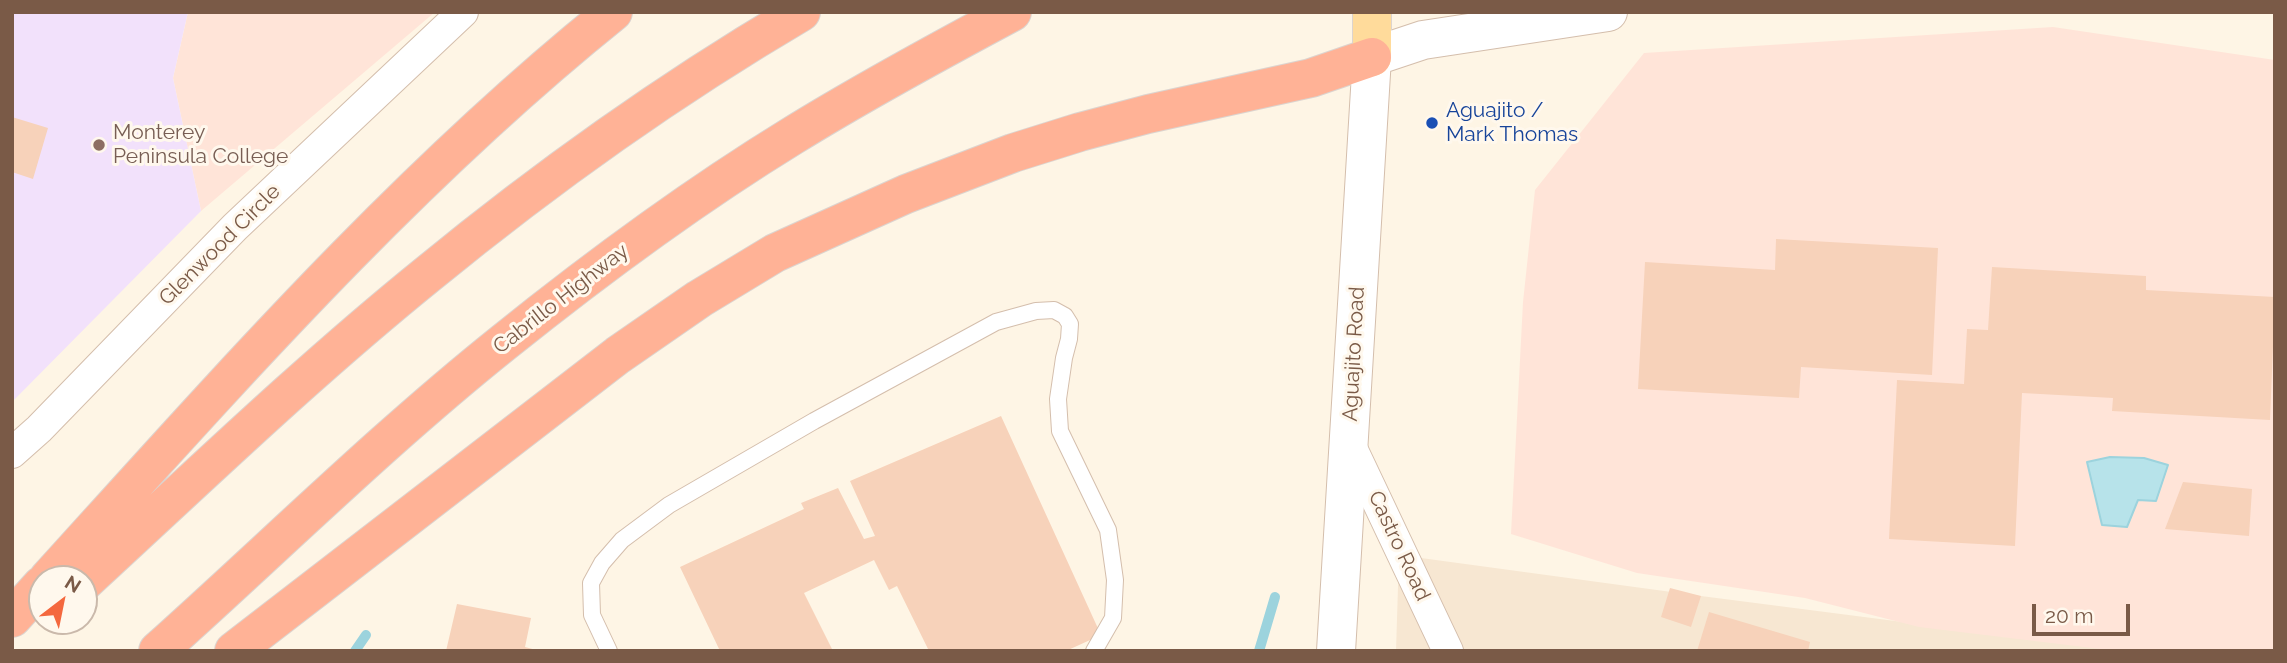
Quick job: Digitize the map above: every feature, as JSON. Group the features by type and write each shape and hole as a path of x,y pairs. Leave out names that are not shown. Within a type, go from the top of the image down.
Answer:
{"highway":[{"path":"61,565 201,410 365,236 489,118 613,12"},
{"path":"98,569 318,368 463,245 538,187 655,105 801,12"},
{"name":"Cabrillo Highway","path":"158,651 446,391 601,267 799,131 912,65 1012,12"},
{"path":"234,651 618,355 699,299 775,253 893,200 1013,153 1148,114 1311,78 1372,57"},
{"path":"12,618 28,600"},
{"path":"12,648 28,633"}],"main road":[{"path":"1372,12 1372,57"}],"street":[{"name":"Glenwood Circle","path":"12,453 39,429 245,218 463,12"},
{"path":"1372,57 1423,40 1608,12"},
{"name":"Aguajito Road","path":"1336,651 1372,57"},
{"name":"Castro Road","path":"1349,442 1448,651"}],"lane":[{"path":"609,651 592,615 591,583 602,563 632,533 680,498 996,322 1036,311 1054,310 1065,316 1070,324 1058,399 1060,431 1108,530 1115,580 1113,618 1094,651"}],"shaded area":[{"name":"Monterey Peninsula College","path":"12,12 188,12 173,78 201,211 12,402"},
{"path":"188,12 435,12 201,211 173,78"},
{"path":"2053,27 2275,60 2275,651 2117,651 1919,627 1805,598 1637,573 1511,534 1523,302 1535,190 1644,53"},
{"path":"1399,555 1701,596 2128,651 1396,651"}],"water":[{"path":"2110,457 2144,458 2168,465 2156,501 2138,500 2127,527 2102,525 2087,462"}],"building":[{"path":"12,117 48,128 33,179 12,172"},
{"path":"1776,239 1938,248 1932,375 1801,367 1799,398 1638,389 1645,262 1775,270"},
{"path":"1992,267 2146,276 2146,290 2275,297 2270,420 2112,411 2113,398 2022,393 2015,546 1889,539 1897,380 1964,384 1967,329 1988,330"},
{"path":"1001,416 1101,635 1066,651 929,651 897,586 889,590 874,560 804,593 833,651 720,651 680,567 804,509 801,503 838,488 864,539 875,536 850,481"},
{"path":"2183,482 2252,489 2249,536 2165,529"},
{"path":"1670,588 1701,596 1691,627 1661,617"},
{"path":"457,604 531,618 525,647 540,651 446,651"},
{"path":"1709,612 1810,642 1808,651 1697,651"}],"waterway":[{"path":"1259,651 1275,597"},
{"path":"355,651 366,635"}],"place":[{"name":"Aguajito / Mark Thomas","path":"1432,123"},
{"name":"Monterey Peninsula College","path":"99,145"}]}
